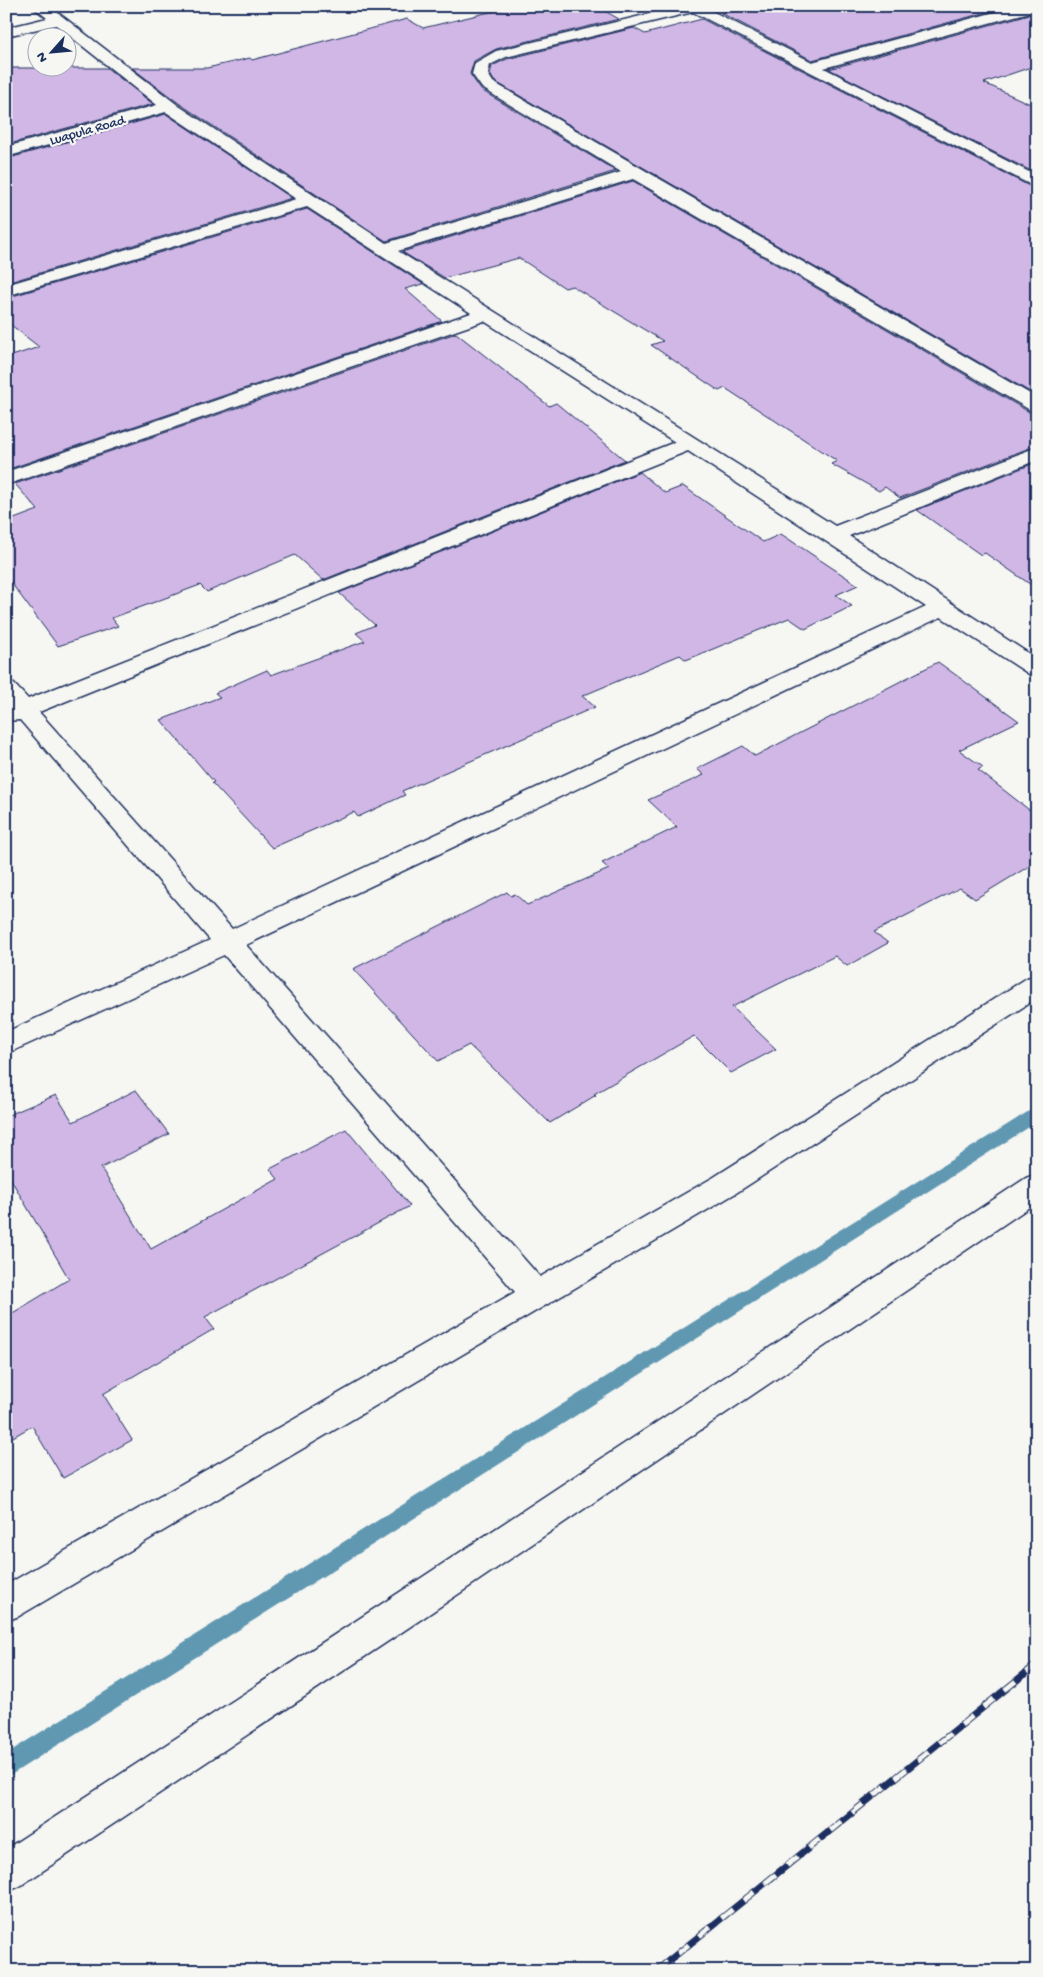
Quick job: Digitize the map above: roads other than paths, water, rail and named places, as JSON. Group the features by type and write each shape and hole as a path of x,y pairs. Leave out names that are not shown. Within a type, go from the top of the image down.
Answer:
{"street":[{"path":"39,6 169,106 308,201 386,249 484,315 834,534 941,608 1037,669"},
{"path":"811,67 1034,6"},
{"path":"1037,183 692,7 501,54 483,63 480,74 487,85 1037,406"},
{"path":"6,32 58,20"},
{"name":"Luapula Road","path":"6,152 169,106"},
{"path":"386,249 636,173"},
{"path":"6,291 308,201"},
{"path":"6,479 484,315"},
{"path":"16,713 690,443"},
{"path":"834,534 1037,453"},
{"path":"6,1044 229,942 941,608"},
{"path":"6,689 16,713 229,942 536,1294"},
{"path":"6,1604 725,1185 1037,985"},
{"path":"6,1872 412,1604 1037,1186"}],"waterway":[{"path":"6,1767 1037,1113"}],"railway":[{"path":"656,1971 1037,1664"}]}
